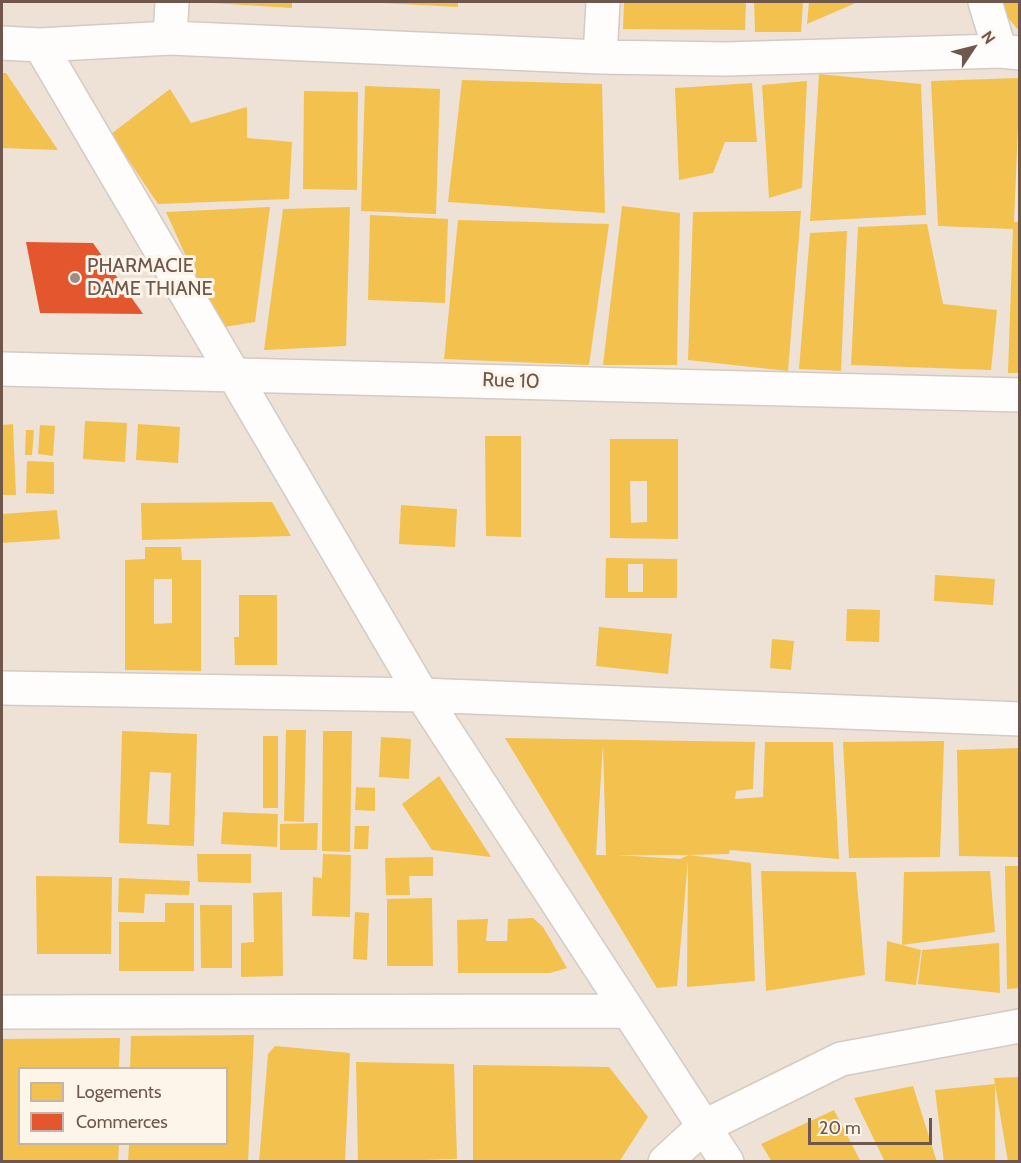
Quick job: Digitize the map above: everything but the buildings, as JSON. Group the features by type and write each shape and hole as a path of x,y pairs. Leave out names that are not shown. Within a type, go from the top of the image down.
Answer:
{"street":[{"path":"171,38 172,2"},
{"path":"600,57 603,2"},
{"path":"2,43 40,45 171,38 600,57 726,59 1010,52 985,2"},
{"path":"40,45 422,695 727,1161"},
{"name":"Rue 10","path":"2,369 1020,395"},
{"path":"2,688 422,695 1020,719"},
{"path":"2,1012 628,1011"},
{"path":"665,1161 703,1127 841,1059 1020,1026"}],"shaded area":[{"path":"2,2 1019,2 1019,1161 2,1162"}],"place":[{"name":"PHARMACIE DAME THIANE","path":"75,278"}]}
